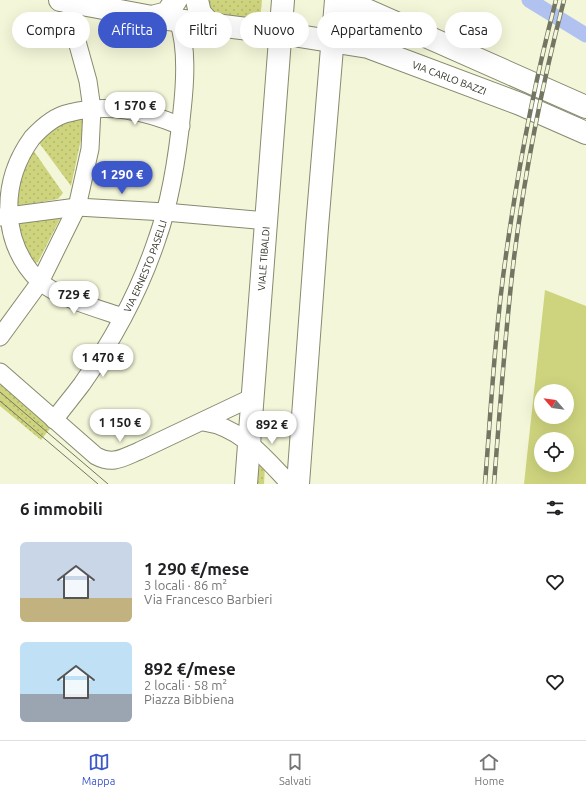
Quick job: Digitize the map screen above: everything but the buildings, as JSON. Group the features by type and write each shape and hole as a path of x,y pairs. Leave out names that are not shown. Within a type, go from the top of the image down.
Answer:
{"main road":[{"path":"197,0 200,12"},
{"name":"VIALE TIBALDI","path":"282,12 283,0"},
{"path":"335,12 336,0"},
{"path":"344,0 371,12"},
{"path":"67,1 152,17 177,10"},
{"path":"437,42 586,107"},
{"name":"VIALE TIBALDI","path":"246,484 279,48"},
{"path":"298,484 332,48"},
{"name":"VIA CARLO BAZZI","path":"371,48 520,104 586,133"},
{"path":"391,56 412,53 415,48"}],"street":[{"path":"0,337 40,282 77,207 90,149 92,109 88,82 67,1"},
{"name":"VIA ERNESTO PASELLI","path":"54,420 82,384 123,317 148,267 158,238 165,212 183,100 184,59 182,31 177,10"},
{"path":"123,317 73,300 56,292 40,282 27,268 16,253 1,217 2,197 6,178 21,150 41,128 51,120 68,113 110,107 130,110 164,119 180,126"},
{"path":"1,217 77,207 165,212 267,221"},
{"path":"0,372 96,456 108,461 122,458 204,422 253,397"},
{"path":"204,422 214,423 235,432 250,443 290,484"}],"green space":[{"path":"205,0 262,0 261,12 240,12 240,17 232,16 232,12 215,12 209,8"},
{"path":"86,116 71,186 37,140 51,126"},
{"path":"31,147 63,193 58,199 8,208"},
{"path":"61,217 38,262 35,263 13,223"},
{"path":"545,290 586,306 586,484 524,484 534,392 534,424 574,424 574,384 535,384"},
{"path":"0,381 52,426 41,440 0,406"},
{"path":"257,460 265,466 264,484 255,484"}],"waterway":[{"path":"529,0 586,35"}],"tram line":[{"path":"0,392 108,484"},
{"path":"0,401 98,484"}],"railway":[{"path":"485,484 502,284 521,159 556,0"},
{"path":"494,484 508,314 518,225 548,64 564,0"}]}
